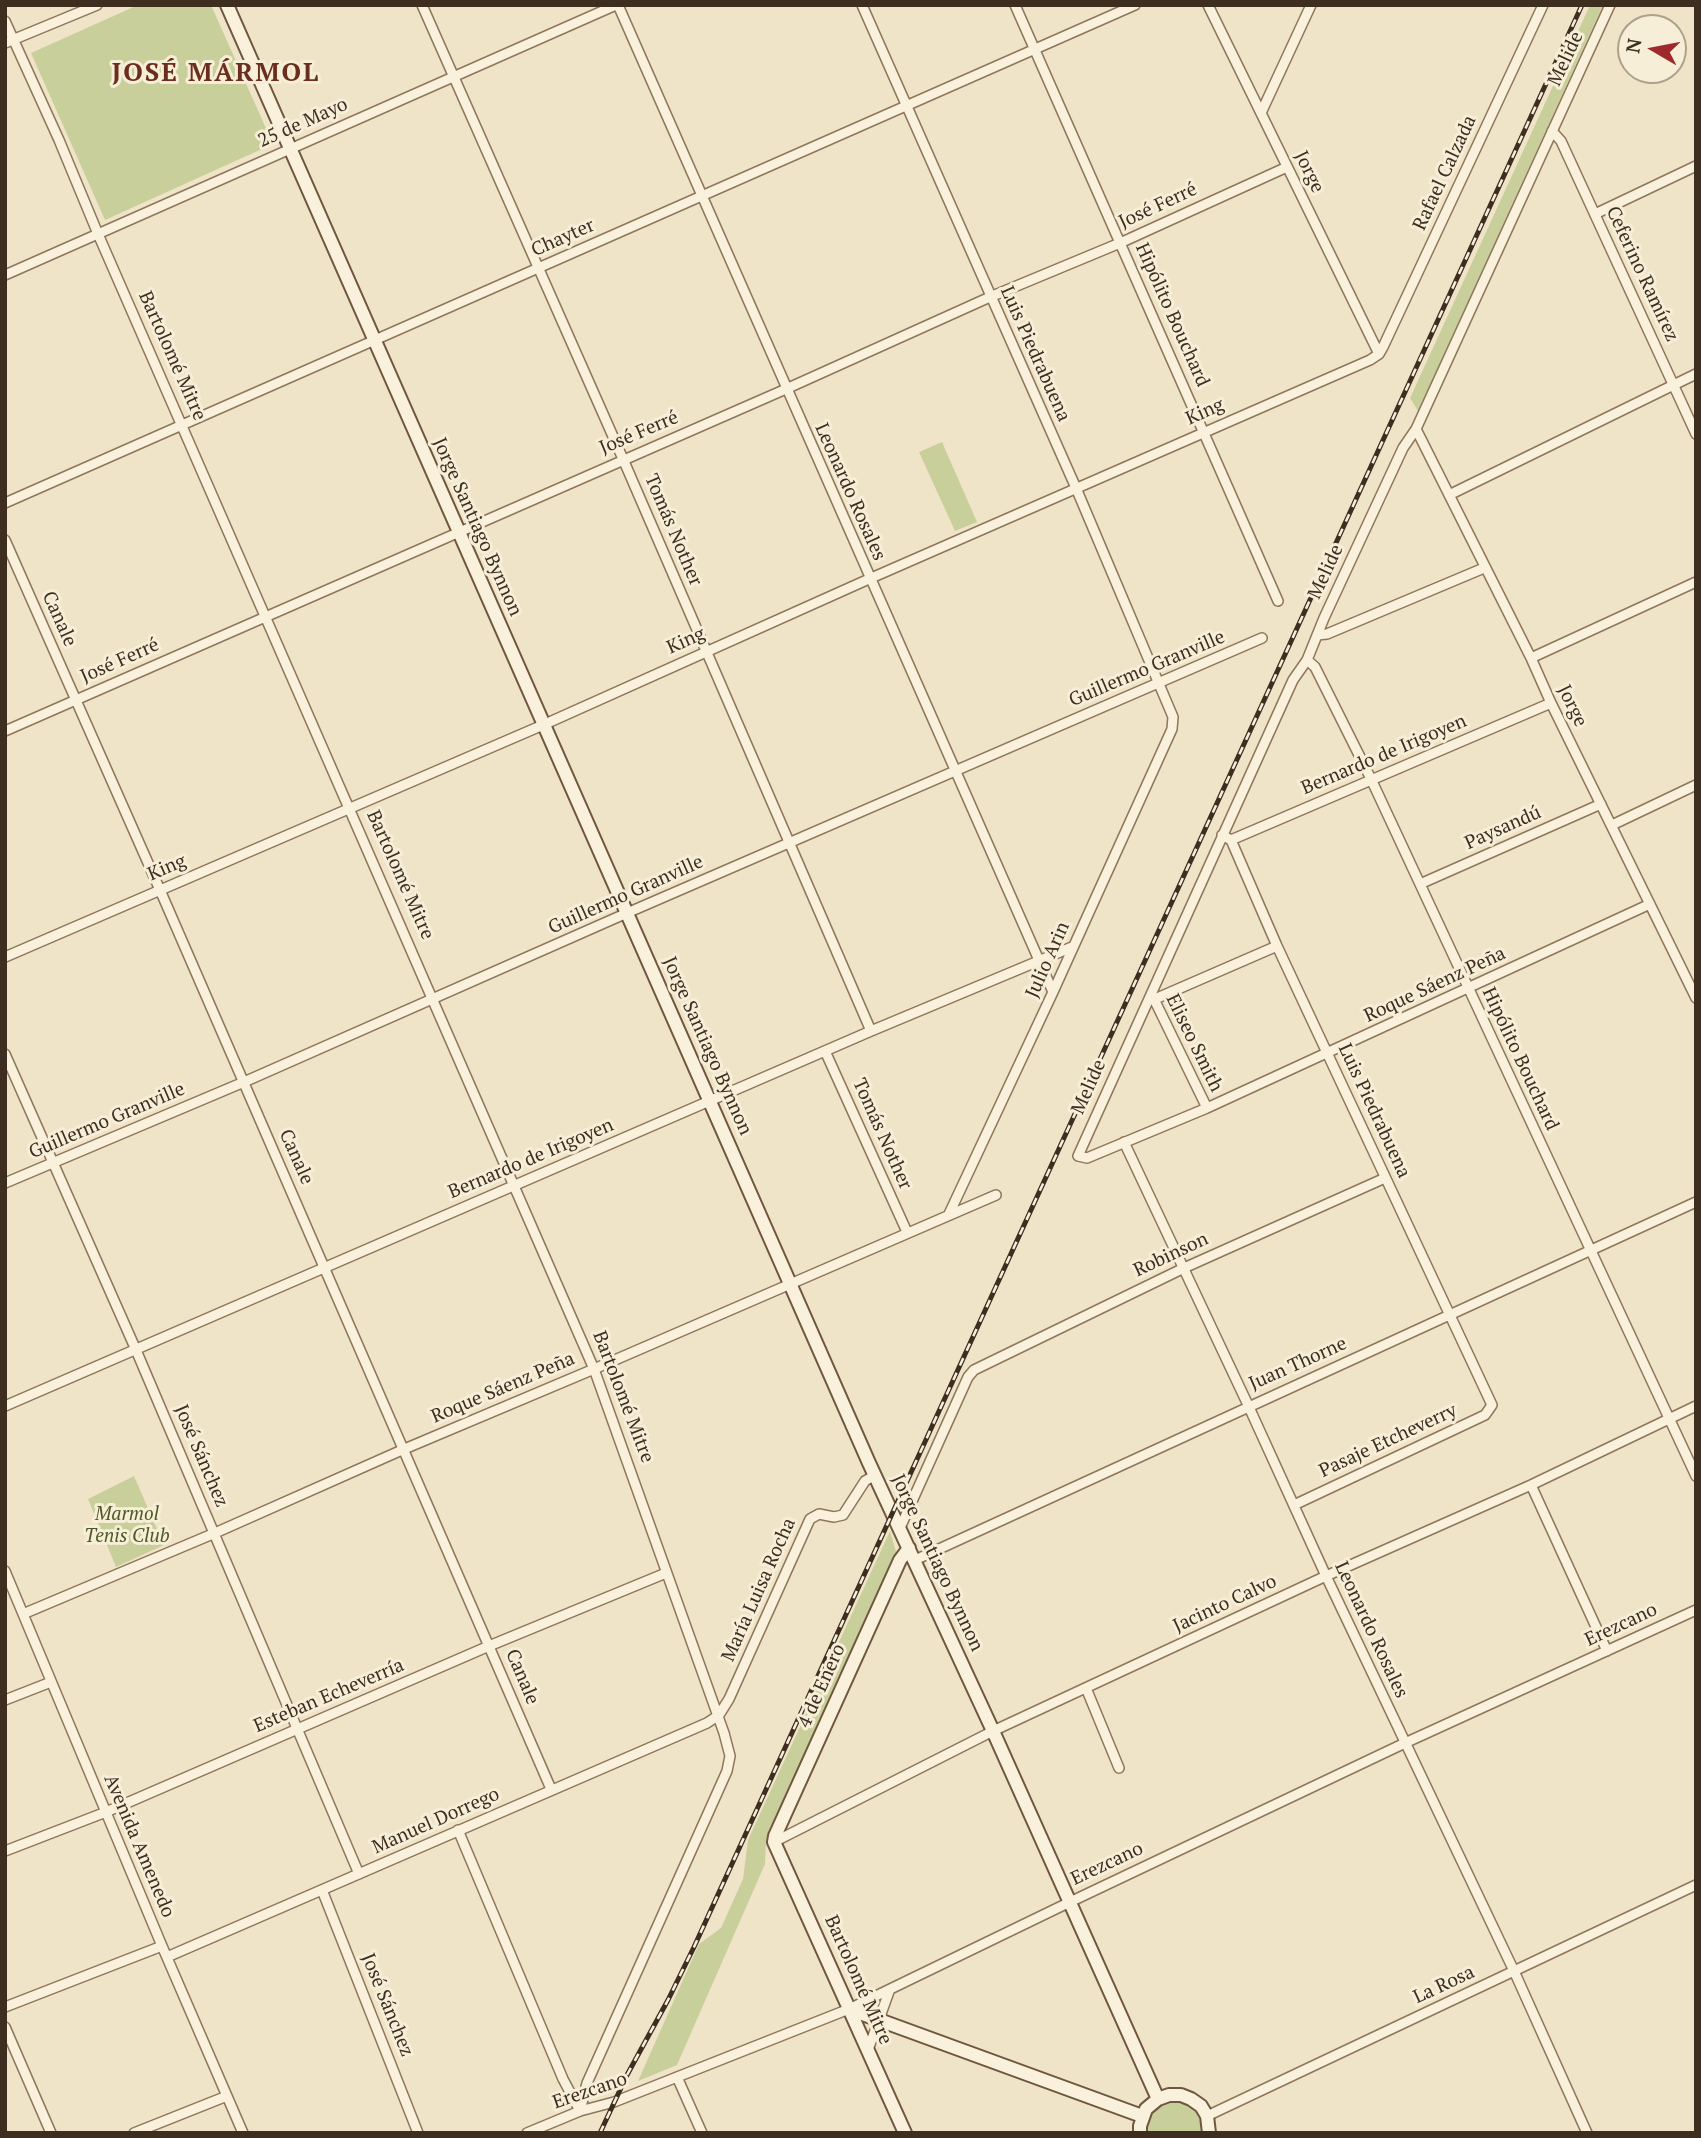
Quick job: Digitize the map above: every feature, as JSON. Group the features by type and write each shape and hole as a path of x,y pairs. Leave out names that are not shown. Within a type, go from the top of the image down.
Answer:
{"street":[{"path":"9,41 97,5"},
{"name":"Jorge Santiago Bynnon","path":"227,5 874,1475 993,1731 1158,2099"},
{"name":"Tomás Nother","path":"422,5 623,459 871,1031"},
{"name":"25 de Mayo","path":"5,275 617,5"},
{"name":"Leonardo Rosales","path":"617,5 1053,992"},
{"name":"Luis Piedrabuena","path":"862,5 1076,488 1173,718"},
{"name":"Hipólito Bouchard","path":"1015,5 1278,601"},
{"name":"Chayter","path":"5,503 1135,5"},
{"name":"Jorge","path":"1208,5 1379,354"},
{"path":"1261,113 1311,5"},
{"name":"Rafael Calzada","path":"1379,354 1543,5"},
{"name":"Melide","path":"1078,1156 1153,997 1222,835 1293,680 1307,660 1403,448 1416,429 1610,5"},
{"name":"Bartolomé Mitre","path":"5,21 9,41 59,140 97,234 594,1369 719,1715 730,1756 727,1771 587,2083 580,2111"},
{"name":"Ceferino Ramírez","path":"1552,131 1561,141 1696,433"},
{"path":"1595,215 1696,166"},
{"name":"José Ferré","path":"5,731 990,297 1120,243 1287,167"},
{"name":"King","path":"5,957 543,725 1379,354"},
{"path":"1449,495 1696,374"},
{"name":"Jorge","path":"1416,429 1695,995"},
{"name":"Canale","path":"5,540 551,1789"},
{"path":"1317,635 1327,634 1484,568"},
{"path":"1531,658 1696,582"},
{"name":"Guillermo Granville","path":"5,1183 244,1082 1262,638"},
{"name":"Hipólito Bouchard","path":"1307,660 1315,667 1371,779 1696,1476"},
{"name":"Bernardo de Irigoyen","path":"1231,840 1551,703"},
{"name":"Julio Arin","path":"949,1214 1172,729 1173,718"},
{"path":"1612,825 1696,785"},
{"name":"Paysandú","path":"1420,884 1601,804"},
{"path":"1222,835 1231,840"},
{"name":"Luis Piedrabuena","path":"1231,840 1277,946 1492,1405"},
{"name":"Roque Sáenz Peña","path":"1078,1156 1087,1157 1207,1108 1650,904"},
{"path":"1153,997 1277,946"},
{"name":"Bernardo de Irigoyen","path":"5,1406 871,1031 1072,947"},
{"name":"Eliseo Smith","path":"1153,997 1207,1108"},
{"name":"Tomás Nother","path":"825,1051 907,1232"},
{"name":"José Sánchez","path":"5,1054 136,1350 359,1874"},
{"name":"Leonardo Rosales","path":"1124,1142 1514,1971 1587,2133"},
{"name":"Robinson","path":"900,1528 968,1377 974,1370 1184,1268 1385,1178"},
{"name":"Roque Sáenz Peña","path":"23,1614 996,1195"},
{"name":"Juan Thorne","path":"912,1554 1696,1202"},
{"name":"Pasaje Etcheverry","path":"1294,1505 1485,1415 1492,1405"},
{"name":"Jacinto Calvo","path":"775,1842 993,1731 1326,1576 1531,1485 1696,1406"},
{"name":"María Luisa Rocha","path":"719,1715 729,1699 810,1519 819,1514 834,1517 843,1515 864,1481 874,1475"},
{"path":"1531,1485 1606,1651"},
{"name":"4 de Enero","path":"775,1842 775,1836 894,1573 912,1554"},
{"name":"Avenida Amenedo","path":"5,1571 243,2133"},
{"name":"Esteban Echeverría","path":"5,1851 106,1812 489,1646 666,1573"},
{"name":"Erezcano","path":"527,2133 580,2111 614,2102 849,2008 1405,1743 1696,1610"},
{"path":"5,1700 51,1682"},
{"path":"1086,1688 1119,1768"},
{"name":"Manuel Dorrego","path":"167,1957 707,1723 719,1715"},
{"path":"457,1830 563,2079 580,2111"},
{"name":"Bartolomé Mitre","path":"775,1842 905,2133"},
{"name":"La Rosa","path":"1207,2116 1696,1885"},
{"name":"José Sánchez","path":"322,1890 418,2133"},
{"path":"5,2007 162,1946"},
{"path":"868,2050 890,1989"},
{"path":"849,2008 1142,2116"},
{"path":"5,2027 51,2133"},
{"path":"677,2077 702,2133"},
{"path":"1140,2133 1142,2116 1152,2103 1169,2095 1181,2095 1200,2106 1207,2116 1209,2133"},
{"path":"134,2133 227,2096"}],"green space":[{"path":"138,5 211,5 273,144 105,220 31,53"},
{"path":"1590,5 1603,5 1418,411 1410,398"},
{"path":"942,442 977,522 955,531 919,452"},
{"name":"Marmol Tenis Club","path":"134,1476 164,1545 116,1567 88,1499"},
{"path":"890,1531 896,1552 766,1840 765,1864 677,2065 638,2081 699,1944 721,1928 743,1879 748,1840"},
{"path":"1168,2100 1188,2102 1202,2116 1205,2133 1145,2133 1146,2119 1152,2110"}],"railway":[{"path":"600,2133 694,1947 1582,5"}],"district":[{"name":"JOSÉ MÁRMOL","path":"216,74"}]}
